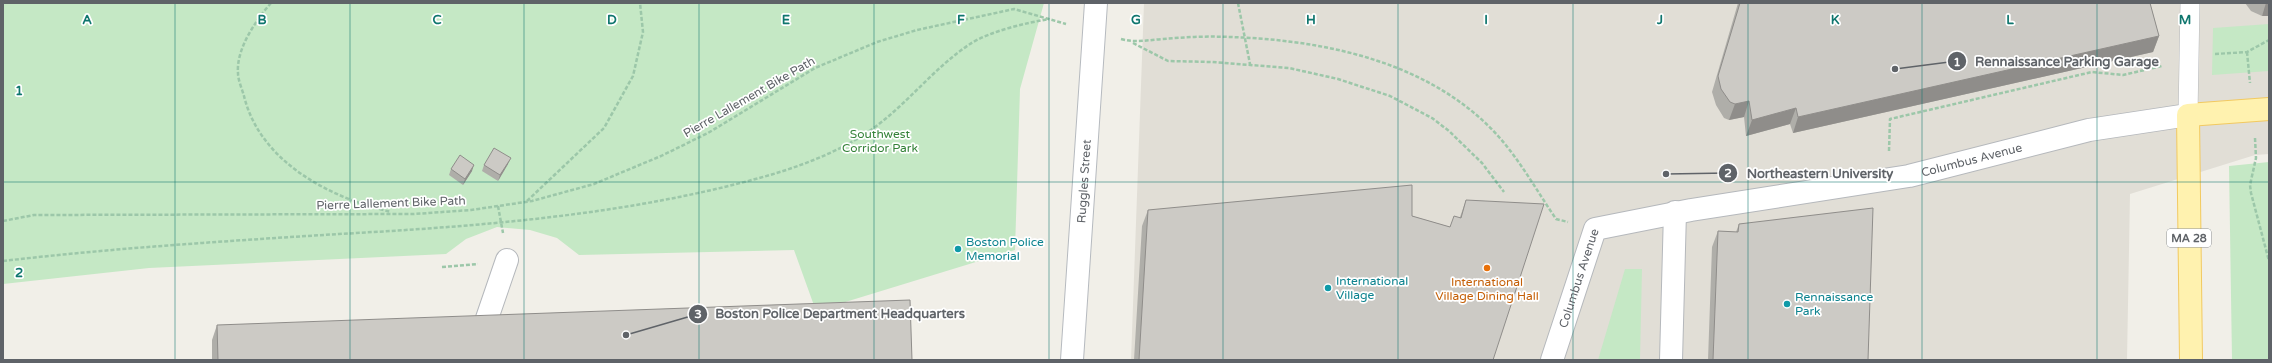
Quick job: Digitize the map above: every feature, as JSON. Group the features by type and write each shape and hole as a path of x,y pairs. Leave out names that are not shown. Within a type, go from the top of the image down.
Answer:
{"main road":[{"name":"Columbus Avenue","path":"2188,116 2269,109"},
{"name":"MA 28","path":"2188,116 2190,360"}],"street":[{"name":"Ruggles Street","path":"1072,360 1096,3"},
{"name":"Columbus Avenue","path":"1552,360 1595,229 1675,212 1909,176 2089,130 2188,116"},
{"path":"1671,360 1675,212"},
{"path":"483,330 507,260"}],"lane":[{"path":"2188,116 2190,3"}],"path":[{"path":"271,3 245,39 242,52 238,72 248,112 270,148 307,179 362,206 397,213"},
{"path":"527,201 604,128 633,76 643,32 640,3"},
{"path":"1238,3 1250,64"},
{"name":"Pierre Lallement Bike Path","path":"3,221 34,215 397,213 472,210 527,201 594,184 661,156 746,112 816,68 877,42 917,30 1002,10 1020,10 1049,19 1029,22 994,33 971,43 955,55 892,114 846,146 817,158 767,176 617,209 502,222"},
{"path":"1504,192 1482,163 1464,144 1432,118 1390,96 1338,79 1289,68 1250,64 1168,61 1133,42 1189,37 1245,37 1317,45 1386,64 1433,85 1463,106 1498,135 1556,219"},
{"path":"2220,54 2247,52 2269,40"},
{"path":"1889,140 1890,119 2092,72 2123,75 2163,66 2162,62"},
{"path":"2256,158 2250,185 2251,193 2269,261"},
{"path":"498,206 504,237"},
{"path":"3,261 156,248 451,228 502,222"}],"shaded area":[{"path":"1144,3 2269,3 2269,154 2255,155 2130,194 2127,360 1131,360"}],"green space":[{"name":"Southwest Corridor Park","path":"3,3 1044,3 1020,89 1015,250 816,311 794,250 579,255 557,238 530,230 497,227 466,239 446,254 149,268 3,284"},
{"path":"2269,24 2269,71 2212,75 2213,28"},
{"path":"2269,162 2269,360 2232,360 2229,166"},
{"path":"1625,269 1642,269 1640,360 1598,360"}],"building":[{"path":"1740,3 2150,3 2159,36 1798,117 1796,108 1752,120 1749,101 1735,104 1730,102 1721,89 1718,76"},
{"path":"494,148 511,158 500,175 484,165"},
{"path":"460,155 474,165 465,179 451,169"},
{"name":"International Village","path":"1412,185 1412,216 1450,227 1454,216 1461,218 1466,200 1544,204 1493,360 1139,360 1148,210"},
{"name":"Rennaissance Park","path":"1873,208 1868,360 1713,360 1718,231 1738,232 1739,224"},
{"path":"910,300 912,360 218,360 217,325"}],"place":[{"name":"Rennaissance Parking Garage","path":"1895,69"},
{"name":"Northeastern University","path":"1666,174"},
{"name":"Boston Police Memorial","path":"958,249"},
{"name":"International Village Dining Hall","path":"1487,268"},
{"name":"International Village","path":"1328,288"},
{"name":"Rennaissance Park","path":"1787,304"},
{"name":"Boston Police Department Headquarters","path":"626,335"}]}
